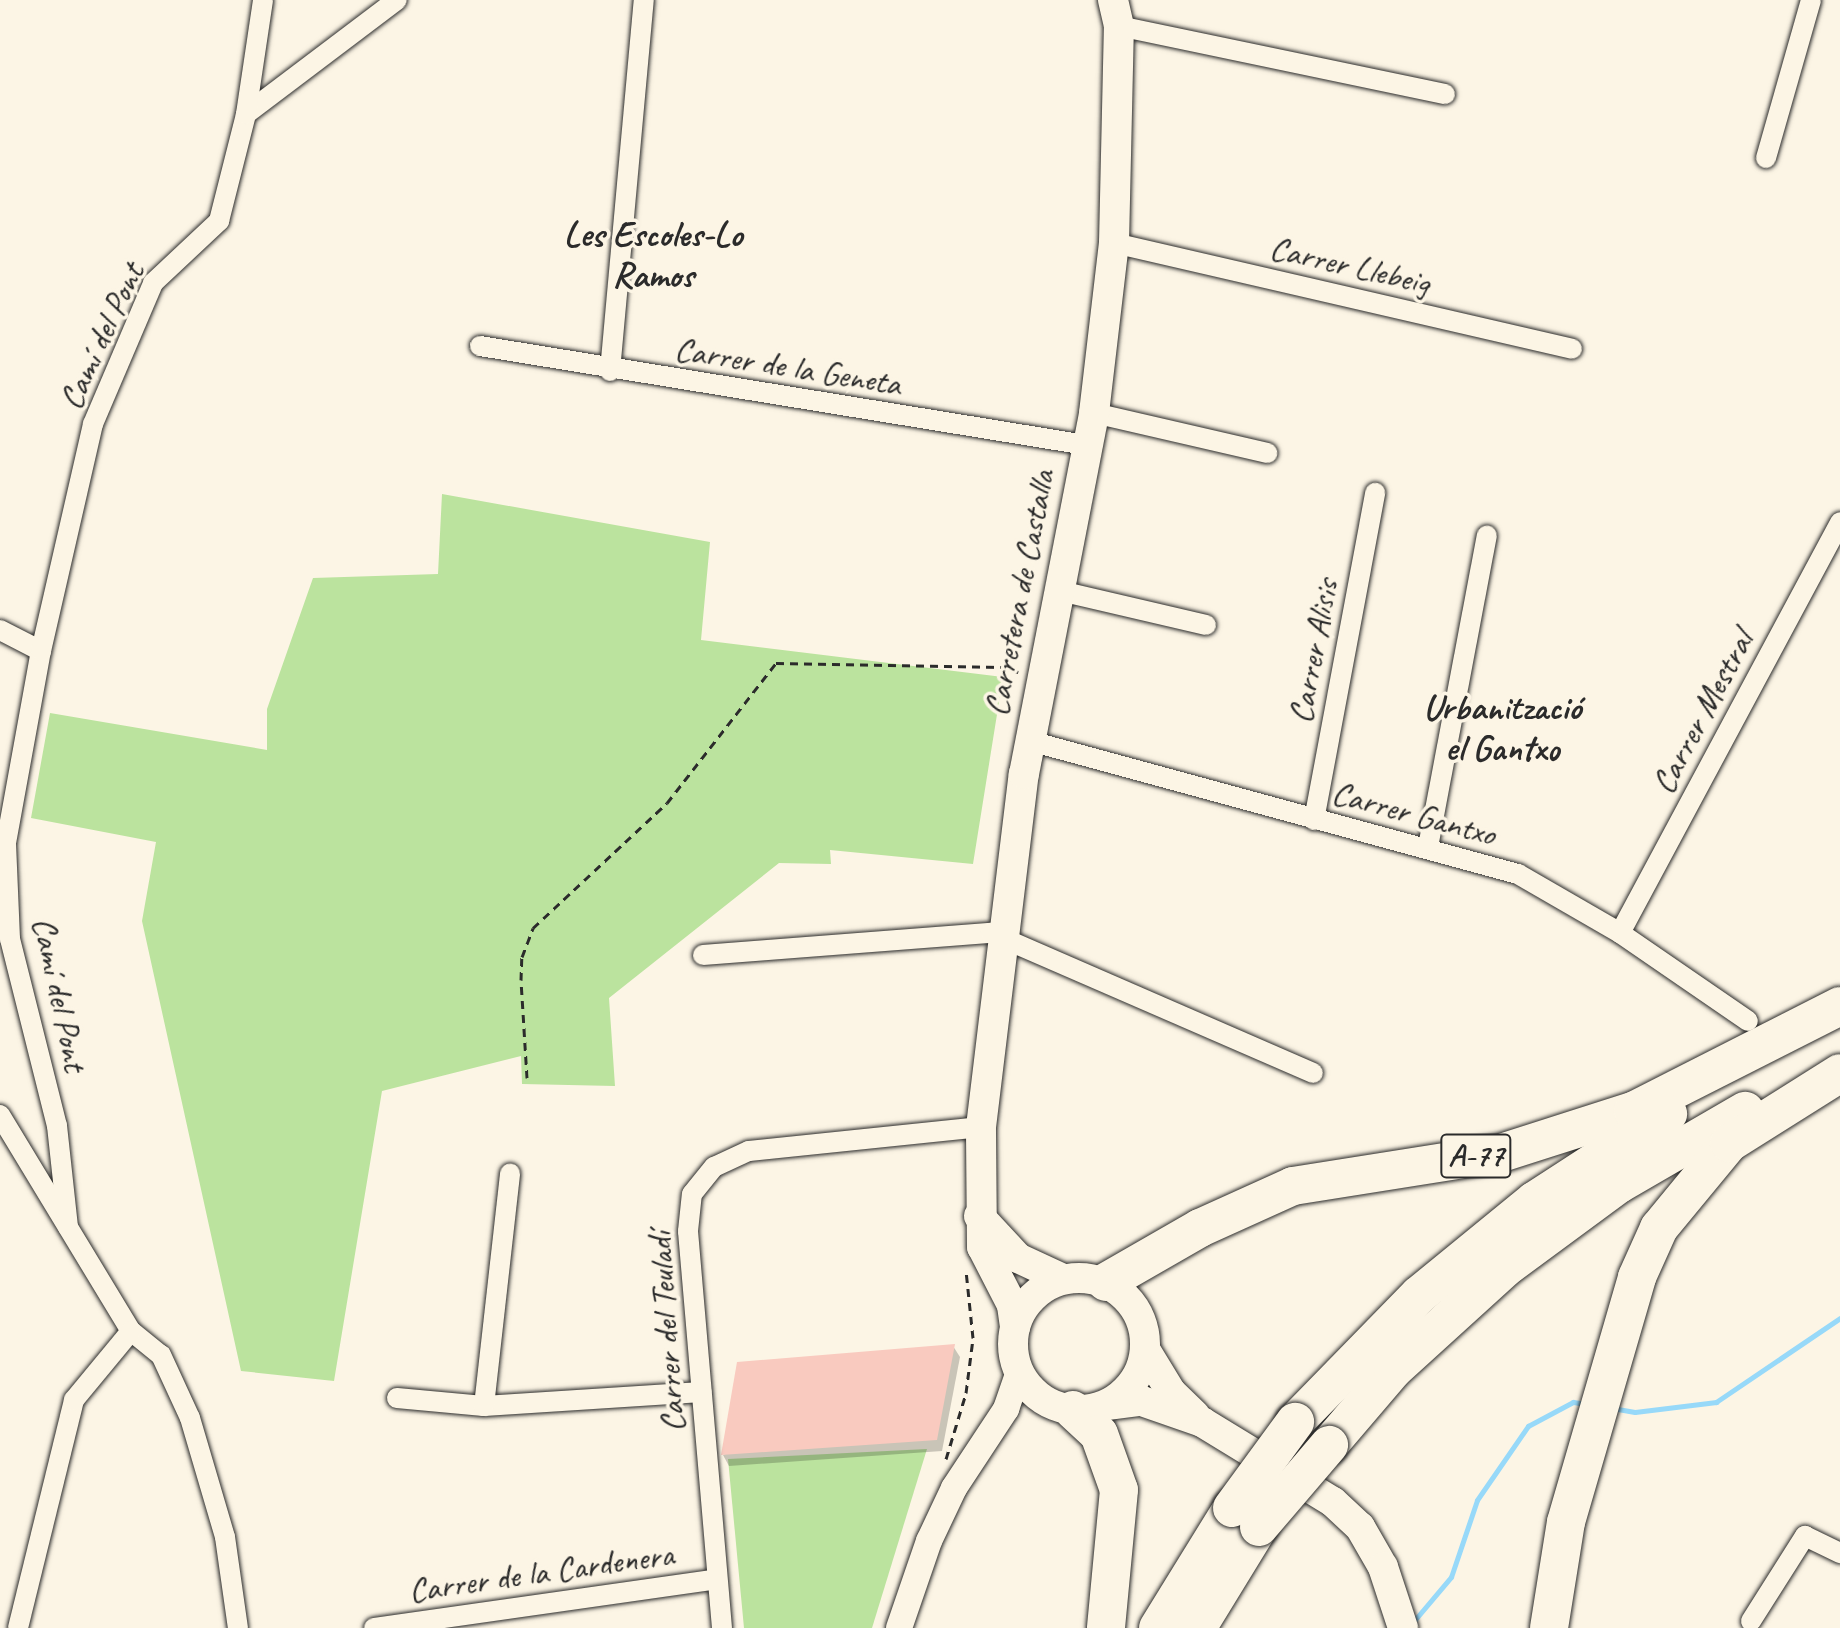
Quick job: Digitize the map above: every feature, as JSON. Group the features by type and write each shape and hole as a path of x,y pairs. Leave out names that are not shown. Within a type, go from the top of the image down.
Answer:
{"highway":[{"name":"A-77","path":"1106,1282 1200,1228 1293,1186 1420,1162 1501,1153 1633,1111 1840,1006"},
{"name":"A-77","path":"1197,1628 1246,1517 1295,1422 1419,1295 1534,1201 1663,1117 1840,1022"},
{"name":"A-77","path":"1158,1628 1246,1517 1329,1445 1393,1370 1449,1316 1558,1227 1697,1138 1840,1060"},
{"path":"1549,1628 1566,1522 1637,1277 1659,1228 1729,1143 1840,1073"},
{"path":"1090,1408 1119,1490 1106,1628"},
{"path":"1535,1628 1547,1560 1566,1522"}],"main road":[{"name":"Carretera de Castalla","path":"1015,1327 1012,1305 982,1247 978,1208 981,1127 1030,741 1056,590 1094,413 1114,243 1116,13"},
{"path":"978,1208 1018,1258 1063,1279 1106,1282 1137,1310 1146,1351 1171,1392 1202,1422"},
{"path":"1063,1279 1032,1296 1015,1327 1013,1350 1026,1382 1090,1408 1142,1401 1202,1422 1333,1502 1360,1527 1390,1581 1403,1628"},
{"path":"1090,1408 1126,1392 1146,1351"}],"street":[{"name":"Camí del Pont","path":"238,1628 225,1537 190,1418 161,1355 131,1331 68,1227 57,1126 10,939 6,843 41,651 93,424 153,283 219,221 246,114 263,0"},
{"path":"246,114 397,0"},
{"path":"610,371 644,0"},
{"path":"1766,158 1811,0"},
{"path":"1116,13 1445,94"},
{"name":"Carrer Llebeig","path":"1114,243 1572,349"},
{"name":"Carrer de la Geneta","path":"480,346 610,371 1086,445"},
{"path":"1094,413 1267,453"},
{"name":"Carrer Alisis","path":"1314,820 1375,493"},
{"name":"Carrer Mestral","path":"1620,933 1840,522"},
{"path":"1428,847 1487,536"},
{"path":"1056,590 1206,625"},
{"path":"0,630 41,651"},
{"name":"Carrer Gantxo","path":"1030,741 1518,874 1620,933 1748,1021"},
{"path":"703,955 991,933 1004,942 1313,1073"},
{"path":"0,1115 68,1227"},
{"name":"Carrer del Teuladí","path":"722,1628 688,1231 692,1194 714,1167 749,1151 981,1127"},
{"path":"484,1406 510,1173"},
{"path":"18,1628 74,1400 131,1331"},
{"path":"899,1628 941,1515 1026,1382"},
{"path":"397,1398 484,1406 702,1392"},
{"path":"1751,1621 1805,1536 1840,1553"},
{"name":"Carrer de la Cardenera","path":"374,1628 717,1579"}],"path":[{"path":"527,1078 521,980 522,957 533,928 667,803 776,663 1002,667 1041,680"}],"green space":[{"path":"442,494 710,542 701,640 1003,677 973,864 830,850 831,864 779,863 609,998 615,1086 522,1084 521,1056 382,1091 334,1381 241,1371 142,921 156,842 31,818 50,713 267,750 267,709 313,578 438,574"},
{"path":"927,1449 872,1628 744,1628 728,1459"}],"building":[{"path":"955,1344 937,1440 721,1455 737,1362"}],"waterway":[{"path":"1612,1408 1635,1412 1716,1402 1840,1318"},
{"path":"1413,1622 1451,1577 1477,1500 1528,1426 1573,1402 1586,1404"}],"district":[{"name":"Les Escoles-Lo Ramos","path":"653,254"},
{"name":"Urbanització el Gantxo","path":"1502,728"}]}
